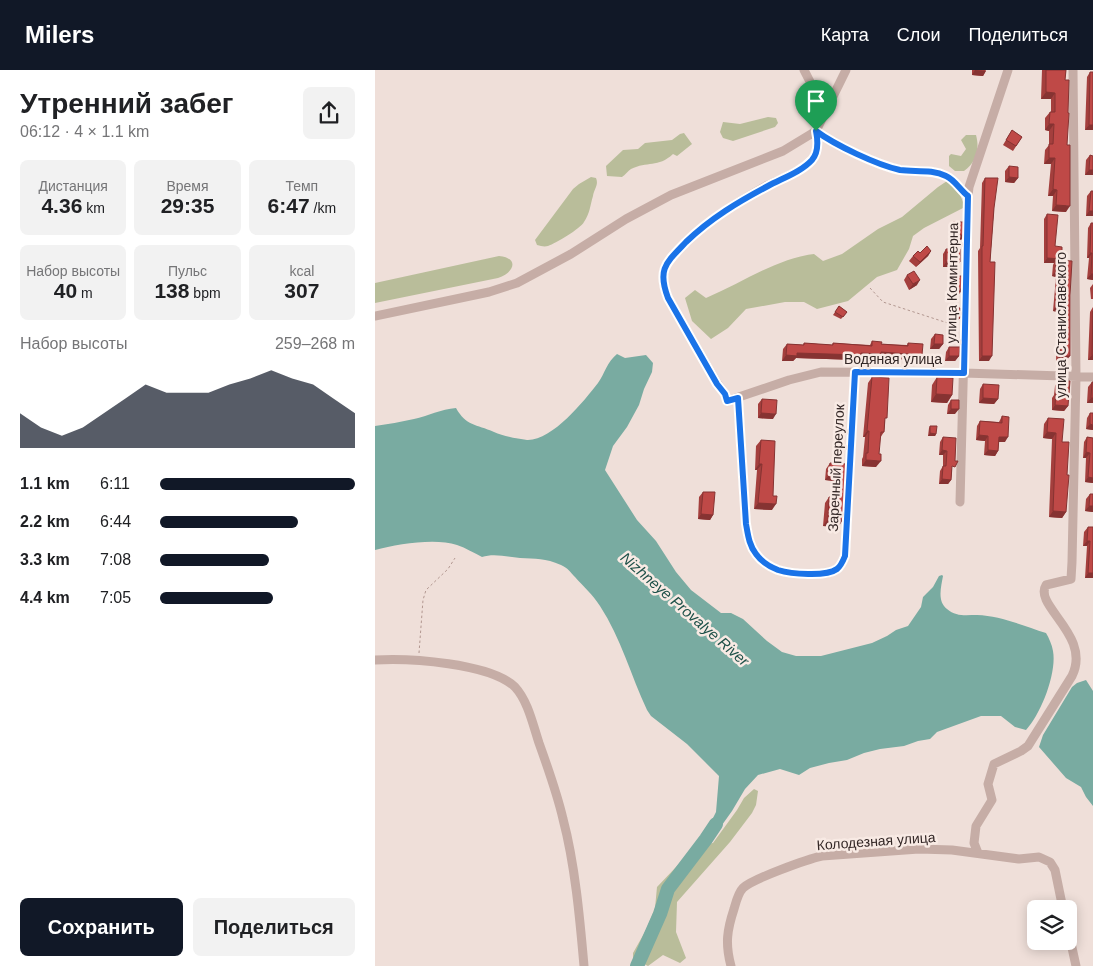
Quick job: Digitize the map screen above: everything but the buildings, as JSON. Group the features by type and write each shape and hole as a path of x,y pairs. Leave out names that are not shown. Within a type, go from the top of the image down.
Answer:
{"street":[{"path":"804,70 826,113"},
{"path":"375,316 489,292 517,283 571,254 611,228 663,199 801,142 816,131 846,70"},
{"name":"улица Коминтерна","path":"960,502 969,187 1008,70"},
{"name":"улица Станиславского","path":"978,853 974,835 981,817 992,800 988,789 992,768 999,760 1028,746 1076,669 1077,660 1071,636 1043,595 1046,585 1071,579 1076,377 1073,70"},
{"path":"816,131 825,138 884,166 947,176 968,196"},
{"name":"Водяная улица","path":"816,131 817,150 813,160 801,169 729,207 707,223 667,263 663,272 663,285 668,298 717,384 725,394 727,401 821,372 964,373 1093,377"},
{"name":"Заречный переулок","path":"738,398 746,524 750,544 764,562 778,570 793,573 830,572 841,566 845,556 855,372"},
{"path":"375,660 419,661 465,667 489,672 515,688 524,702 549,769 564,820 571,857 584,966"},
{"name":"Колодезная улица","path":"731,966 728,956 727,932 738,895 743,888 753,881 808,859 835,854 919,849 978,853 1019,859 1039,857 1050,862 1055,870 1061,900"},
{"path":"1072,950 1076,966"}],"path":[{"path":"870,288 883,302 965,329"},
{"path":"419,661 423,600 426,590 448,569 455,558"}],"green space":[{"path":"768,117 776,118 778,123 775,127 733,141 723,138 720,132 723,122 740,124"},
{"path":"684,133 692,144 677,156 673,154 657,163 631,169 622,177 607,176 606,166 623,150 638,149 645,143 672,140"},
{"path":"966,135 976,135 976,155 964,171 955,171 949,166 949,156 951,154 961,156 966,149 961,140"},
{"path":"591,177 596,178 597,185 589,212 582,225 548,246 537,245 535,240 573,189"},
{"path":"953,177 965,207 924,228 913,236 909,249 897,270 877,277 848,301 817,309 804,302 785,302 746,309 728,328 711,339 692,321 685,298 695,290 706,298 786,261 814,254 823,261 842,254 878,229 902,217"},
{"path":"499,256 510,259 512,266 508,272 498,278 375,303 375,283"},
{"path":"754,789 758,791 756,805 752,813 730,842 677,902 676,932 686,958 680,963 663,955 648,966 633,958 633,953 646,930 655,908 657,887 696,846 713,843 744,798"}],"water":[{"name":"Nizhneye Provalye River","path":"617,354 625,358 646,355 653,363 652,372 639,405 627,427 613,446 605,470 637,520 656,541 676,572 691,590 721,613 731,613 743,619 782,652 796,656 821,656 872,643 896,630 908,626 921,607 923,597 933,587 939,576 942,575 941,598 944,606 950,612 961,615 1004,619 1046,633 1053,649 1053,670 1047,693 1032,723 1026,730 1015,727 1001,716 981,716 937,732 930,739 864,753 847,760 810,768 799,775 780,769 758,775 745,789 712,839 706,839 705,834 716,812 719,776 687,744 651,716 607,618 594,598 567,569 541,559 496,555 482,557 457,545 438,542 405,544 375,550 375,426 414,419 456,408 464,418 477,426 515,438 537,439 567,419 585,400 598,383 608,364"},
{"path":"1086,680 1093,691 1093,806 1081,787 1066,778 1039,747 1043,735 1072,687"}],"waterway":[{"path":"637,966 660,914 668,889 716,824"}],"route":[{"path":"816,131 825,138 884,166 947,176 968,196 964,373 855,372 845,556 841,566 837,569 815,574 778,570 764,562 750,544 746,524 738,398 727,401 725,394 717,384 668,298 663,285 663,272 667,263 707,223 729,207 801,169 813,160 818,141 816,131"}]}
